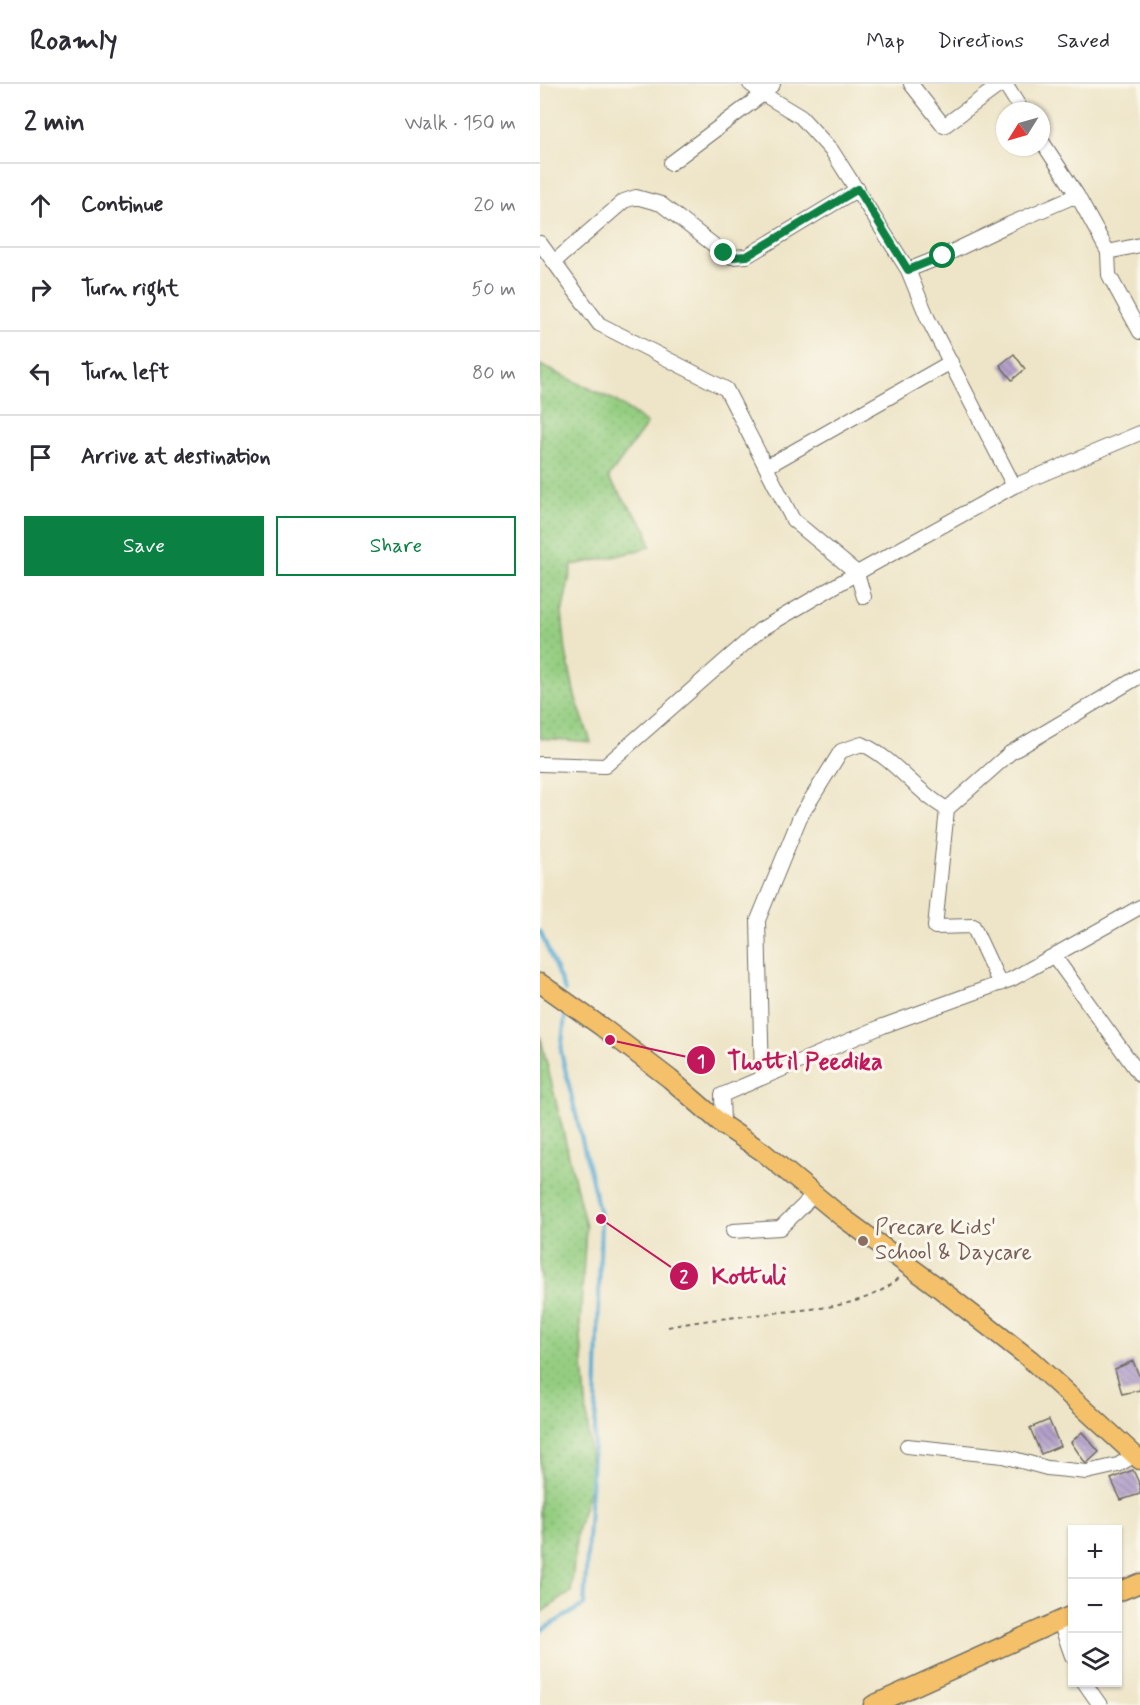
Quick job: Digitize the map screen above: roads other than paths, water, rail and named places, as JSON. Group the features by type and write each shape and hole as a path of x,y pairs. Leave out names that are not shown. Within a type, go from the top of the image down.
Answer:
{"main road":[{"path":"541,984 670,1079 723,1125 763,1152 842,1217 1030,1359 1138,1457"},
{"path":"1122,1590 1140,1583"},
{"path":"873,1705 1066,1619"}],"street":[{"path":"750,84 801,117 832,151 858,189 908,270 928,319 1014,486"},
{"path":"671,163 773,84"},
{"path":"911,84 944,126 1003,84 1016,102"},
{"path":"1050,154 1077,195 1108,252 1109,275 1140,332"},
{"path":"554,262 624,201 636,197 661,204 732,257 747,256 858,189"},
{"path":"908,270 1077,195"},
{"path":"540,243 599,324 726,389 793,519 857,573 864,597"},
{"path":"1108,252 1140,244"},
{"path":"766,467 951,362"},
{"path":"540,764 605,766 760,630 1014,486 1140,433"},
{"path":"1000,984 973,926 935,927 947,809 1010,753 1140,676"},
{"path":"762,1078 758,920 800,817 841,751 862,744 877,751 935,802 947,809"},
{"path":"723,1125 722,1095 883,1026 1012,980 1140,907"},
{"path":"1054,956 1140,1075"},
{"path":"733,1231 780,1228 813,1193"},
{"path":"907,1446 1003,1456 1047,1468 1087,1472 1118,1465 1138,1457"},
{"path":"1087,1687 1100,1705"}],"waterway":[{"path":"540,931 565,991"},
{"path":"540,1631 584,1605 596,1409 601,1219 561,1052 566,1007"}],"place":[{"name":"Thottil Peedika","path":"610,1040"},
{"name":"Kottuli","path":"601,1219"},
{"name":"Precare Kids' School & Daycare","path":"863,1241"}]}
